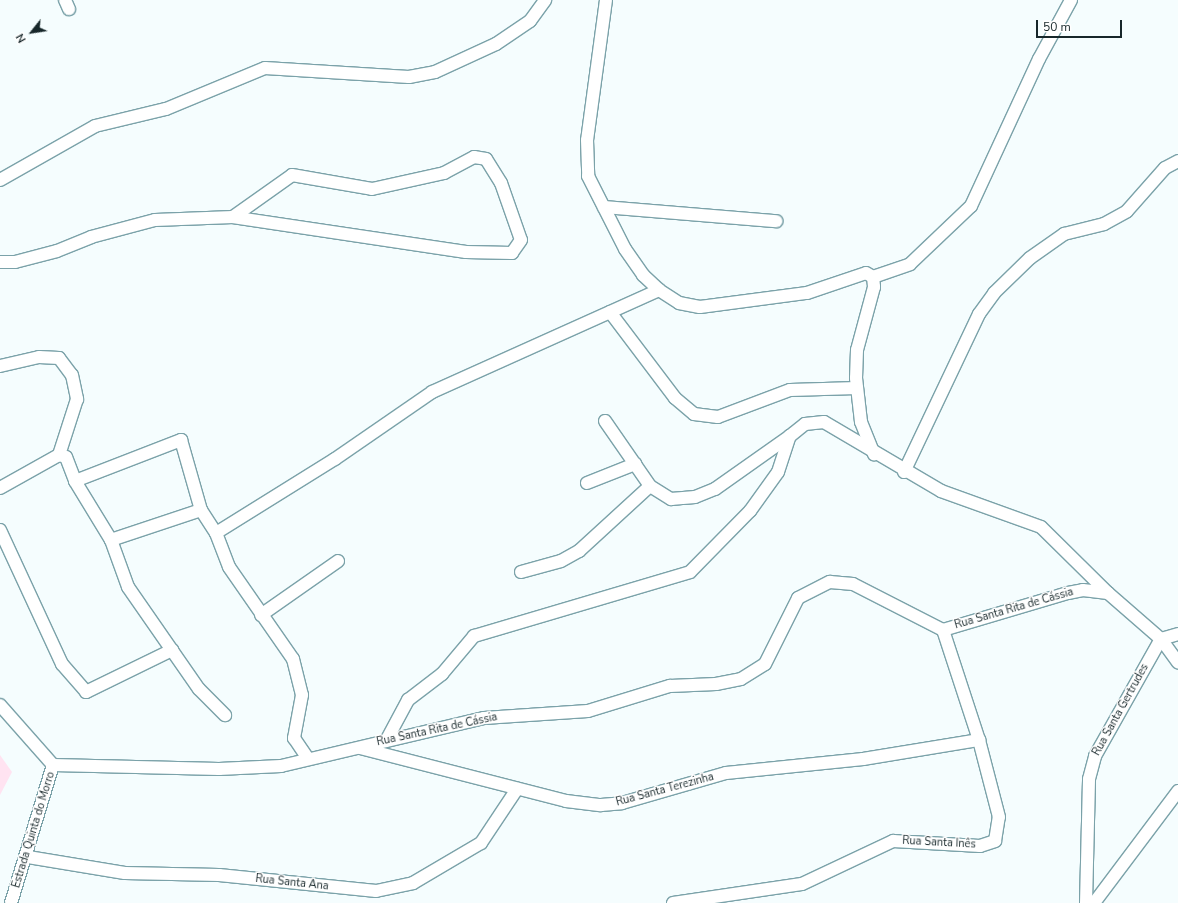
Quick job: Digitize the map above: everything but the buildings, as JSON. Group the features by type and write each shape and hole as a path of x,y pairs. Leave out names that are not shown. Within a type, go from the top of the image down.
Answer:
{"street":[{"path":"0,180 95,126 166,109 265,68 409,77 435,72 496,44 530,21 545,0"},
{"path":"606,0 587,140 588,176 625,249 643,275 659,290 679,303 700,307 807,293 866,273 873,277 910,264 971,206 1040,59 1072,0"},
{"path":"0,262 15,262 57,251 91,237 155,220 233,217 466,252 512,253 521,240 501,183 486,159 474,157 444,173 372,189 292,175 233,217"},
{"path":"904,472 979,314 994,294 1030,258 1064,234 1104,224 1127,211 1165,168 1178,161"},
{"path":"604,207 776,221"},
{"path":"873,277 874,286 857,350 857,388 861,422 874,454"},
{"path":"216,534 335,459 432,392 659,290"},
{"path":"610,312 675,398 694,414 718,417 790,390 857,388"},
{"path":"0,366 39,357 59,358 72,375 77,399 59,455 0,488"},
{"path":"605,421 650,486 671,499 694,497 715,489 805,424 824,422 904,472 941,491 1040,527 1108,593 1162,639 1178,662"},
{"path":"386,741 408,700 442,674 474,636 690,572 750,511 778,472 790,436"},
{"path":"75,481 181,440 201,510 216,534 229,567 293,659 302,695 294,738 308,759"},
{"path":"59,455 66,457 75,481 111,540 128,587 199,689 225,715"},
{"path":"587,483 635,464"},
{"path":"521,572 561,561 579,551 650,486"},
{"path":"111,540 201,510"},
{"path":"0,530 62,664 86,692 172,650"},
{"path":"261,615 338,561"},
{"name":"Rua Santa Rita de Cássia","path":"53,764 245,769 308,759 484,718 588,711 670,686 716,684 741,678 765,664 798,598 830,582 853,584 943,630 1068,593 1083,590 1108,593"},
{"name":"Rua Santa Inês","path":"673,903 802,884 893,841 980,846 995,841 999,817 979,740 943,630"},
{"path":"1162,639 1178,634"},
{"name":"Rua Santa Gertrudes","path":"1086,903 1089,779 1095,756 1162,639"},
{"name":"Estrada Quinta do Morro","path":"0,706 53,764 28,857 11,903"},
{"name":"Rua Santa Terezinha","path":"357,747 517,789 581,804 610,805 726,774 863,759 979,740"},
{"name":"Rua Santa Ana","path":"28,857 125,873 219,875 376,891 413,883 481,843 517,789"},
{"path":"1094,903 1178,791"}],"shaded area":[{"path":"0,755 12,772 0,795"}]}
